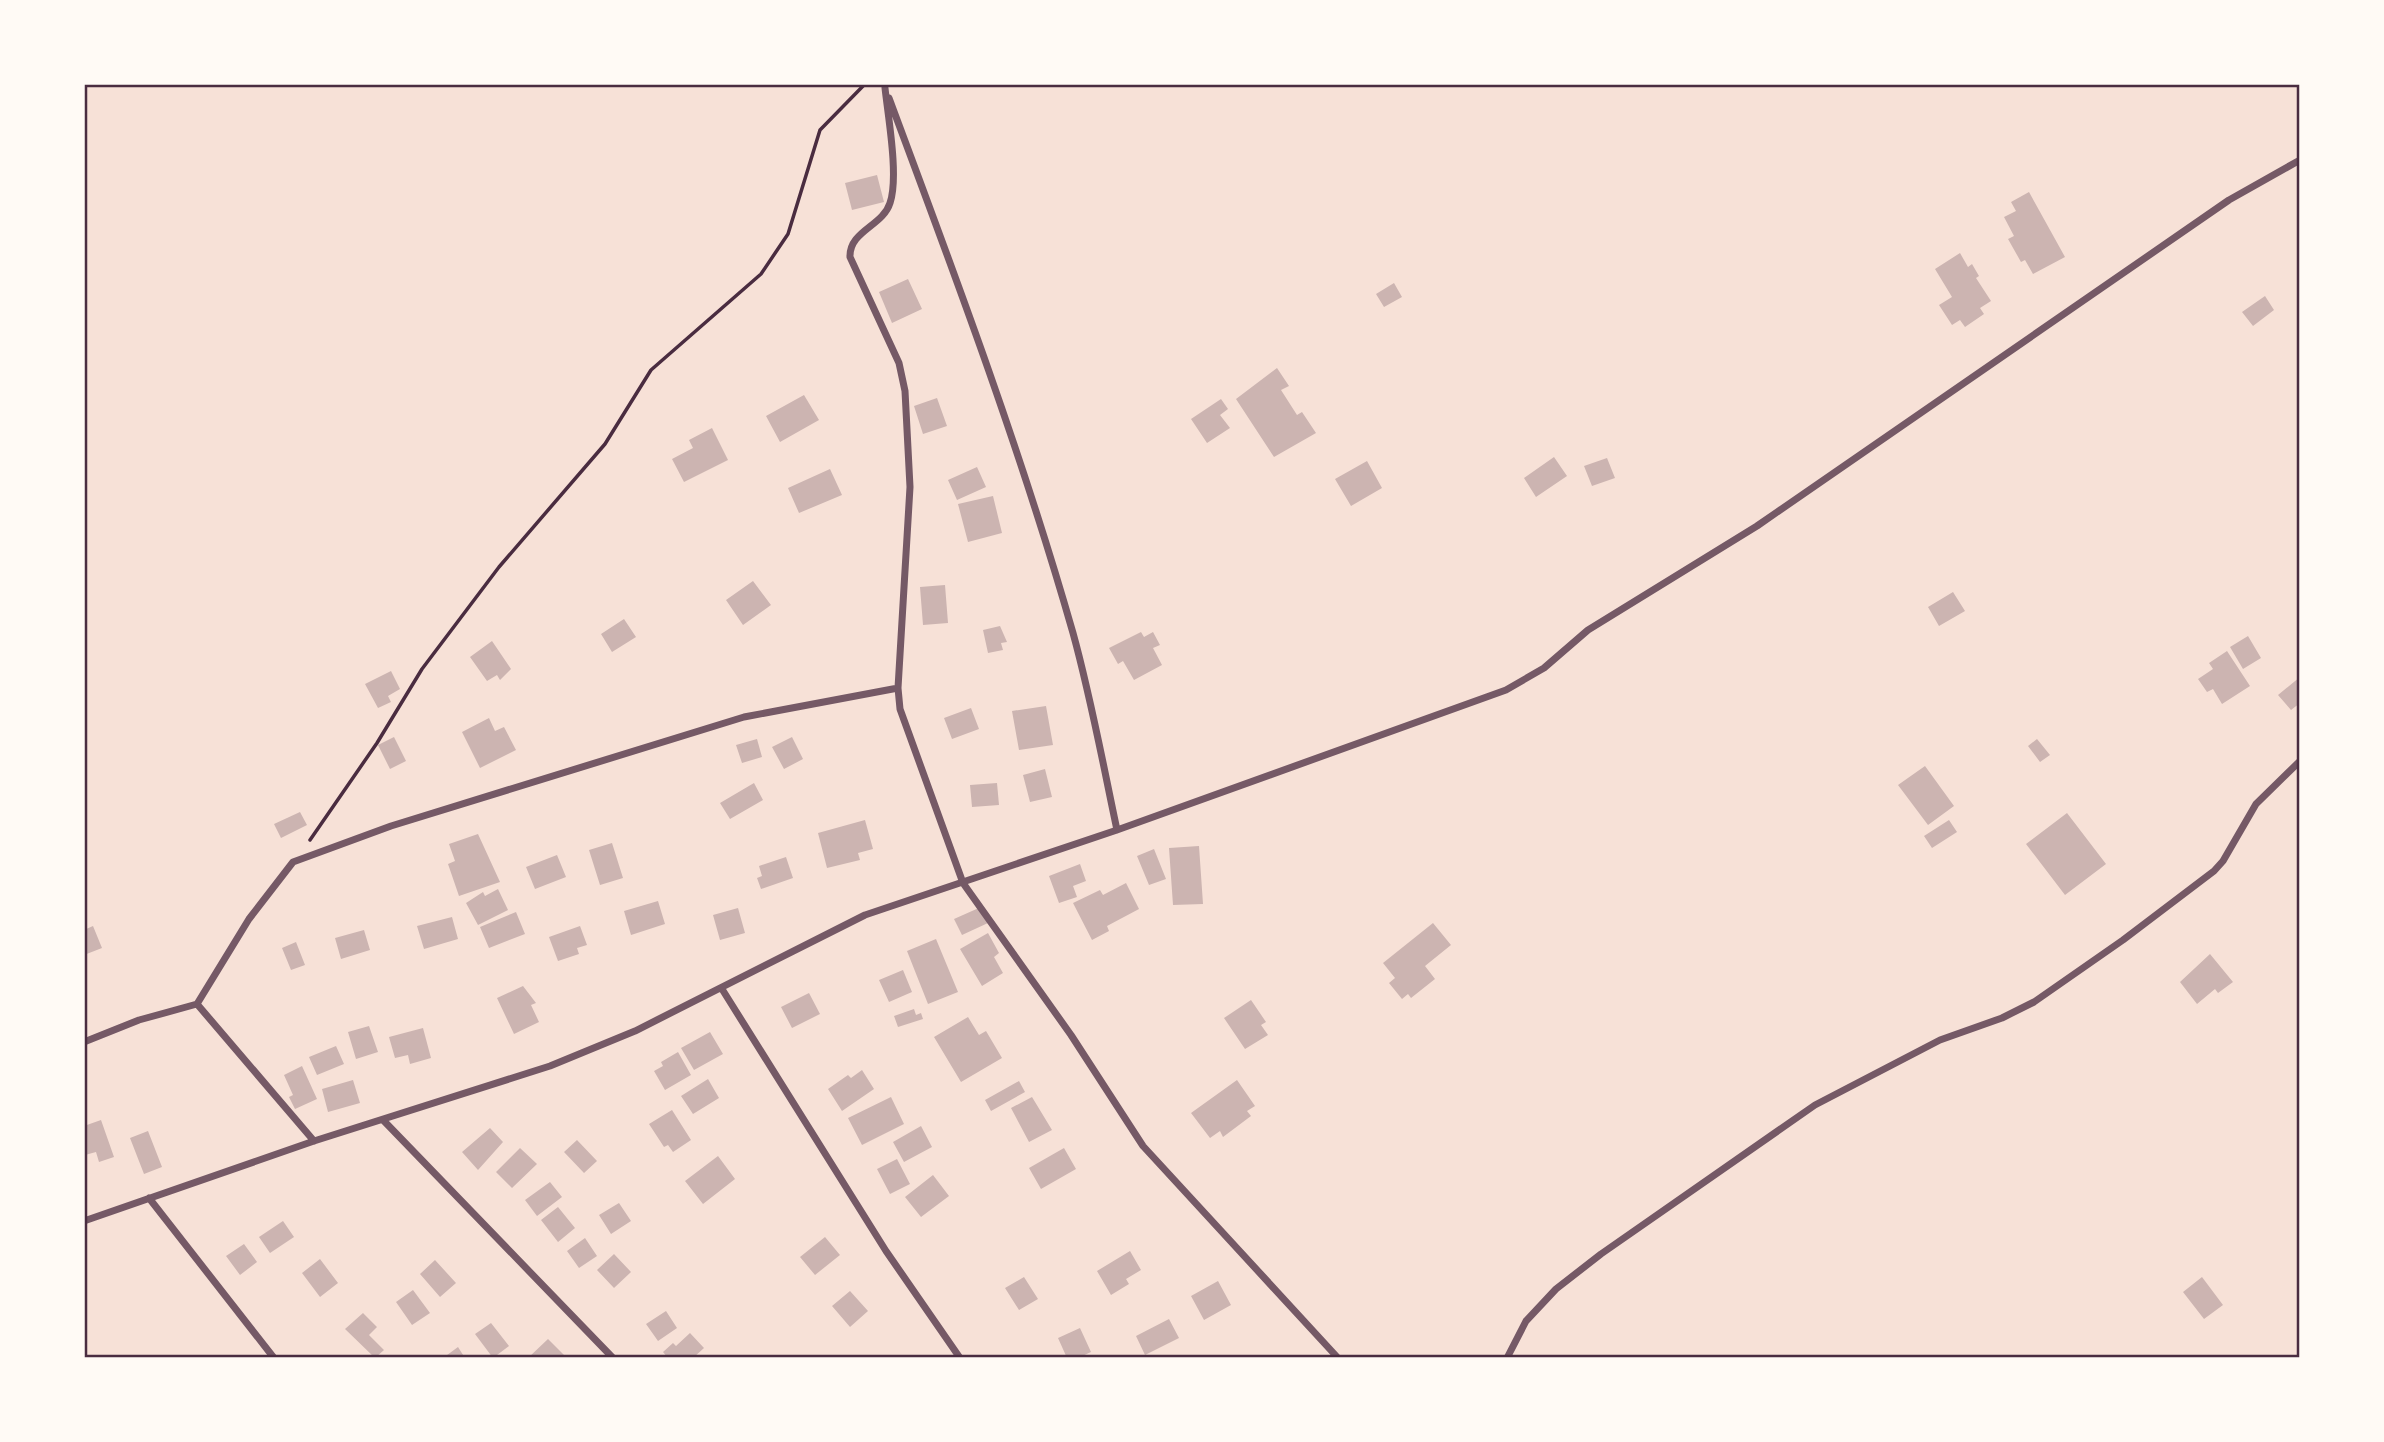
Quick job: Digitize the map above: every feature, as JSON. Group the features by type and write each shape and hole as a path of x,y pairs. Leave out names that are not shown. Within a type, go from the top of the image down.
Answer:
{"street":[{"path":"884,86 891,140 891,201 886,212 850,248 853,266 899,363 905,391 909,486 898,688 903,721 963,883 1071,1035 1143,1146 1338,1358"},
{"path":"884,86 958,282 1045,538 1083,670 1116,830"},
{"path":"84,1221 314,1140 384,1121 587,1052 722,989 828,931 865,915 1116,830 1506,690 1528,679 1588,630 1757,526 2229,200 2300,160"},
{"path":"84,1042 139,1020 197,1004 249,919 293,862 391,826 744,717 898,688"},
{"path":"1507,1358 1526,1321 1556,1289 1601,1254 1815,1105 1929,1045 2002,1018 2034,1002 2144,925 2223,861 2256,804 2300,761"},
{"path":"722,989 886,1251 960,1358"},
{"path":"197,1004 314,1140"},
{"path":"384,1121 613,1358"},
{"path":"149,1198 274,1358"}],"path":[{"path":"308,842 377,743 422,669 499,567 606,444 651,370 761,274 788,234 820,130 865,84"}],"building":[{"path":"877,175 884,202 852,210 845,183"},
{"path":"2029,192 2065,257 2033,274 2025,260 2021,262 2008,239 2014,236 2004,217 2016,211 2011,202"},
{"path":"1960,253 1968,267 1972,264 1979,276 1976,278 1991,301 1980,308 1984,314 1965,327 1960,320 1952,325 1939,305 1952,297 1935,269"},
{"path":"908,279 922,309 892,323 879,292"},
{"path":"1394,283 1402,297 1384,307 1376,294"},
{"path":"2265,296 2274,310 2253,326 2242,312"},
{"path":"1277,368 1289,386 1281,390 1297,415 1302,412 1316,433 1274,457 1236,399"},
{"path":"804,395 819,420 780,442 766,416"},
{"path":"937,398 947,426 923,434 914,406"},
{"path":"1221,399 1228,409 1220,415 1230,428 1207,443 1191,419"},
{"path":"712,428 728,460 684,482 672,459 693,448 689,440"},
{"path":"1554,457 1567,476 1536,497 1524,478"},
{"path":"1607,458 1615,478 1592,486 1584,466"},
{"path":"1367,461 1382,488 1351,506 1335,479"},
{"path":"977,467 986,487 957,500 948,480"},
{"path":"830,469 842,495 799,513 788,488"},
{"path":"993,496 1002,533 968,542 958,504"},
{"path":"753,581 771,605 743,625 726,600"},
{"path":"945,585 948,623 923,625 920,587"},
{"path":"1953,592 1965,611 1939,626 1928,607"},
{"path":"624,619 636,637 612,652 601,634"},
{"path":"1000,626 1007,642 1001,643 1003,650 988,653 983,630"},
{"path":"1141,632 1144,637 1153,632 1160,645 1153,648 1162,665 1134,680 1123,661 1118,664 1109,648"},
{"path":"2248,636 2261,658 2243,669 2230,647"},
{"path":"492,641 511,669 500,680 497,675 487,681 470,657"},
{"path":"2227,651 2250,686 2222,704 2213,689 2207,692 2198,679 2213,669 2209,663"},
{"path":"391,671 400,689 388,696 391,702 378,708 365,684"},
{"path":"2300,677 2300,703 2291,710 2278,695"},
{"path":"1046,706 1053,745 1019,750 1012,711"},
{"path":"971,708 979,729 952,739 944,718"},
{"path":"489,718 495,731 504,727 516,750 480,768 462,732"},
{"path":"394,737 406,761 390,769 378,745"},
{"path":"792,737 803,759 784,769 772,747"},
{"path":"757,739 762,757 742,763 736,745"},
{"path":"2037,739 2050,755 2040,762 2028,746"},
{"path":"1925,766 1954,806 1928,825 1898,785"},
{"path":"1045,769 1052,797 1030,802 1023,775"},
{"path":"754,783 763,800 730,819 720,803"},
{"path":"997,783 999,805 972,807 970,785"},
{"path":"300,812 307,825 281,838 274,824"},
{"path":"2067,813 2106,864 2065,895 2026,844"},
{"path":"865,820 873,849 858,853 860,860 827,868 818,833"},
{"path":"1949,820 1957,832 1932,848 1924,836"},
{"path":"478,834 500,882 459,896 448,864 455,861 449,844"},
{"path":"612,843 623,878 600,885 589,850"},
{"path":"1199,846 1203,904 1173,905 1169,848"},
{"path":"1154,849 1166,879 1149,885 1137,856"},
{"path":"557,855 566,877 535,889 526,867"},
{"path":"786,857 793,878 761,889 757,878 762,876 759,866"},
{"path":"1080,864 1086,881 1073,886 1077,897 1059,903 1049,876"},
{"path":"1126,883 1139,909 1107,926 1109,931 1092,940 1073,903 1100,890 1103,895"},
{"path":"498,889 508,910 478,925 466,903 483,892 485,896"},
{"path":"658,901 665,924 631,935 624,911"},
{"path":"981,907 988,923 962,935 954,919"},
{"path":"738,908 745,933 720,940 713,915"},
{"path":"516,912 525,934 489,948 480,927"},
{"path":"452,917 458,939 424,949 417,926"},
{"path":"1433,923 1451,945 1425,966 1435,979 1411,998 1408,994 1402,999 1389,983 1395,978 1383,963"},
{"path":"93,926 102,948 84,955 84,930"},
{"path":"580,926 587,945 577,948 579,954 558,961 549,937"},
{"path":"364,930 370,950 341,959 335,938"},
{"path":"988,933 999,953 994,957 1003,973 982,986 960,949"},
{"path":"936,939 958,992 928,1004 907,951"},
{"path":"296,942 305,965 291,970 282,948"},
{"path":"2210,954 2233,982 2218,993 2215,989 2197,1004 2180,982"},
{"path":"903,970 912,992 889,1002 879,980"},
{"path":"523,986 536,1003 531,1005 539,1022 514,1034 497,998"},
{"path":"809,993 820,1014 792,1028 781,1007"},
{"path":"1251,1000 1266,1022 1261,1025 1268,1035 1245,1049 1224,1018"},
{"path":"914,1009 916,1015 921,1013 923,1019 898,1027 894,1016"},
{"path":"968,1017 979,1035 986,1031 1002,1058 961,1082 934,1037"},
{"path":"369,1026 378,1052 356,1059 348,1032"},
{"path":"423,1028 431,1058 410,1064 408,1055 395,1058 389,1037"},
{"path":"710,1032 723,1054 694,1070 681,1048"},
{"path":"336,1046 344,1064 317,1075 309,1057"},
{"path":"678,1052 691,1075 665,1090 654,1071 663,1066 661,1062"},
{"path":"302,1066 317,1099 295,1109 289,1097 293,1095 284,1075"},
{"path":"862,1070 874,1089 842,1111 828,1089 848,1075 851,1078"},
{"path":"708,1079 719,1098 693,1114 681,1096"},
{"path":"353,1080 360,1103 328,1112 322,1089"},
{"path":"1237,1080 1255,1106 1247,1111 1251,1116 1223,1137 1220,1131 1210,1138 1191,1113"},
{"path":"1019,1081 1025,1092 991,1111 985,1100"},
{"path":"891,1097 904,1124 862,1145 848,1118"},
{"path":"1032,1097 1052,1130 1029,1142 1011,1108"},
{"path":"672,1110 691,1140 673,1152 668,1145 664,1147 649,1124"},
{"path":"101,1120 114,1157 99,1162 96,1152 85,1155 84,1126"},
{"path":"921,1126 932,1147 904,1162 893,1142"},
{"path":"490,1128 503,1142 478,1170 462,1152"},
{"path":"148,1131 162,1167 144,1174 130,1138"},
{"path":"577,1140 597,1161 584,1173 564,1152"},
{"path":"520,1148 537,1164 512,1188 496,1172"},
{"path":"1064,1148 1076,1169 1041,1189 1029,1168"},
{"path":"718,1156 735,1179 703,1204 685,1181"},
{"path":"897,1159 910,1184 890,1194 877,1169"},
{"path":"933,1175 949,1196 921,1217 905,1197"},
{"path":"550,1182 562,1197 537,1216 525,1200"},
{"path":"619,1203 631,1221 611,1234 599,1215"},
{"path":"558,1207 575,1228 558,1242 541,1220"},
{"path":"283,1221 294,1237 270,1253 259,1237"},
{"path":"825,1237 840,1255 815,1275 800,1257"},
{"path":"585,1238 597,1256 579,1268 567,1251"},
{"path":"244,1244 257,1262 240,1275 226,1256"},
{"path":"1130,1251 1141,1270 1126,1279 1129,1284 1111,1295 1097,1271"},
{"path":"614,1254 631,1272 614,1288 597,1270"},
{"path":"320,1259 338,1283 320,1297 302,1273"},
{"path":"435,1260 456,1283 440,1297 420,1274"},
{"path":"1024,1277 1038,1299 1019,1310 1005,1288"},
{"path":"2202,1277 2223,1305 2204,1319 2183,1292"},
{"path":"1218,1281 1231,1305 1204,1320 1191,1296"},
{"path":"413,1290 430,1313 412,1325 396,1302"},
{"path":"850,1291 868,1311 850,1327 832,1306"},
{"path":"666,1311 677,1328 658,1341 646,1324"},
{"path":"363,1313 377,1327 369,1335 384,1350 375,1358 345,1329"},
{"path":"1169,1319 1179,1338 1145,1355 1136,1336"},
{"path":"491,1323 509,1346 493,1358 475,1334"},
{"path":"1080,1328 1091,1352 1078,1358 1067,1358 1058,1338"},
{"path":"690,1333 704,1348 693,1358 668,1358 663,1352 673,1343 676,1346"},
{"path":"548,1339 567,1358 528,1358"},
{"path":"458,1347 465,1358 443,1358"}]}
